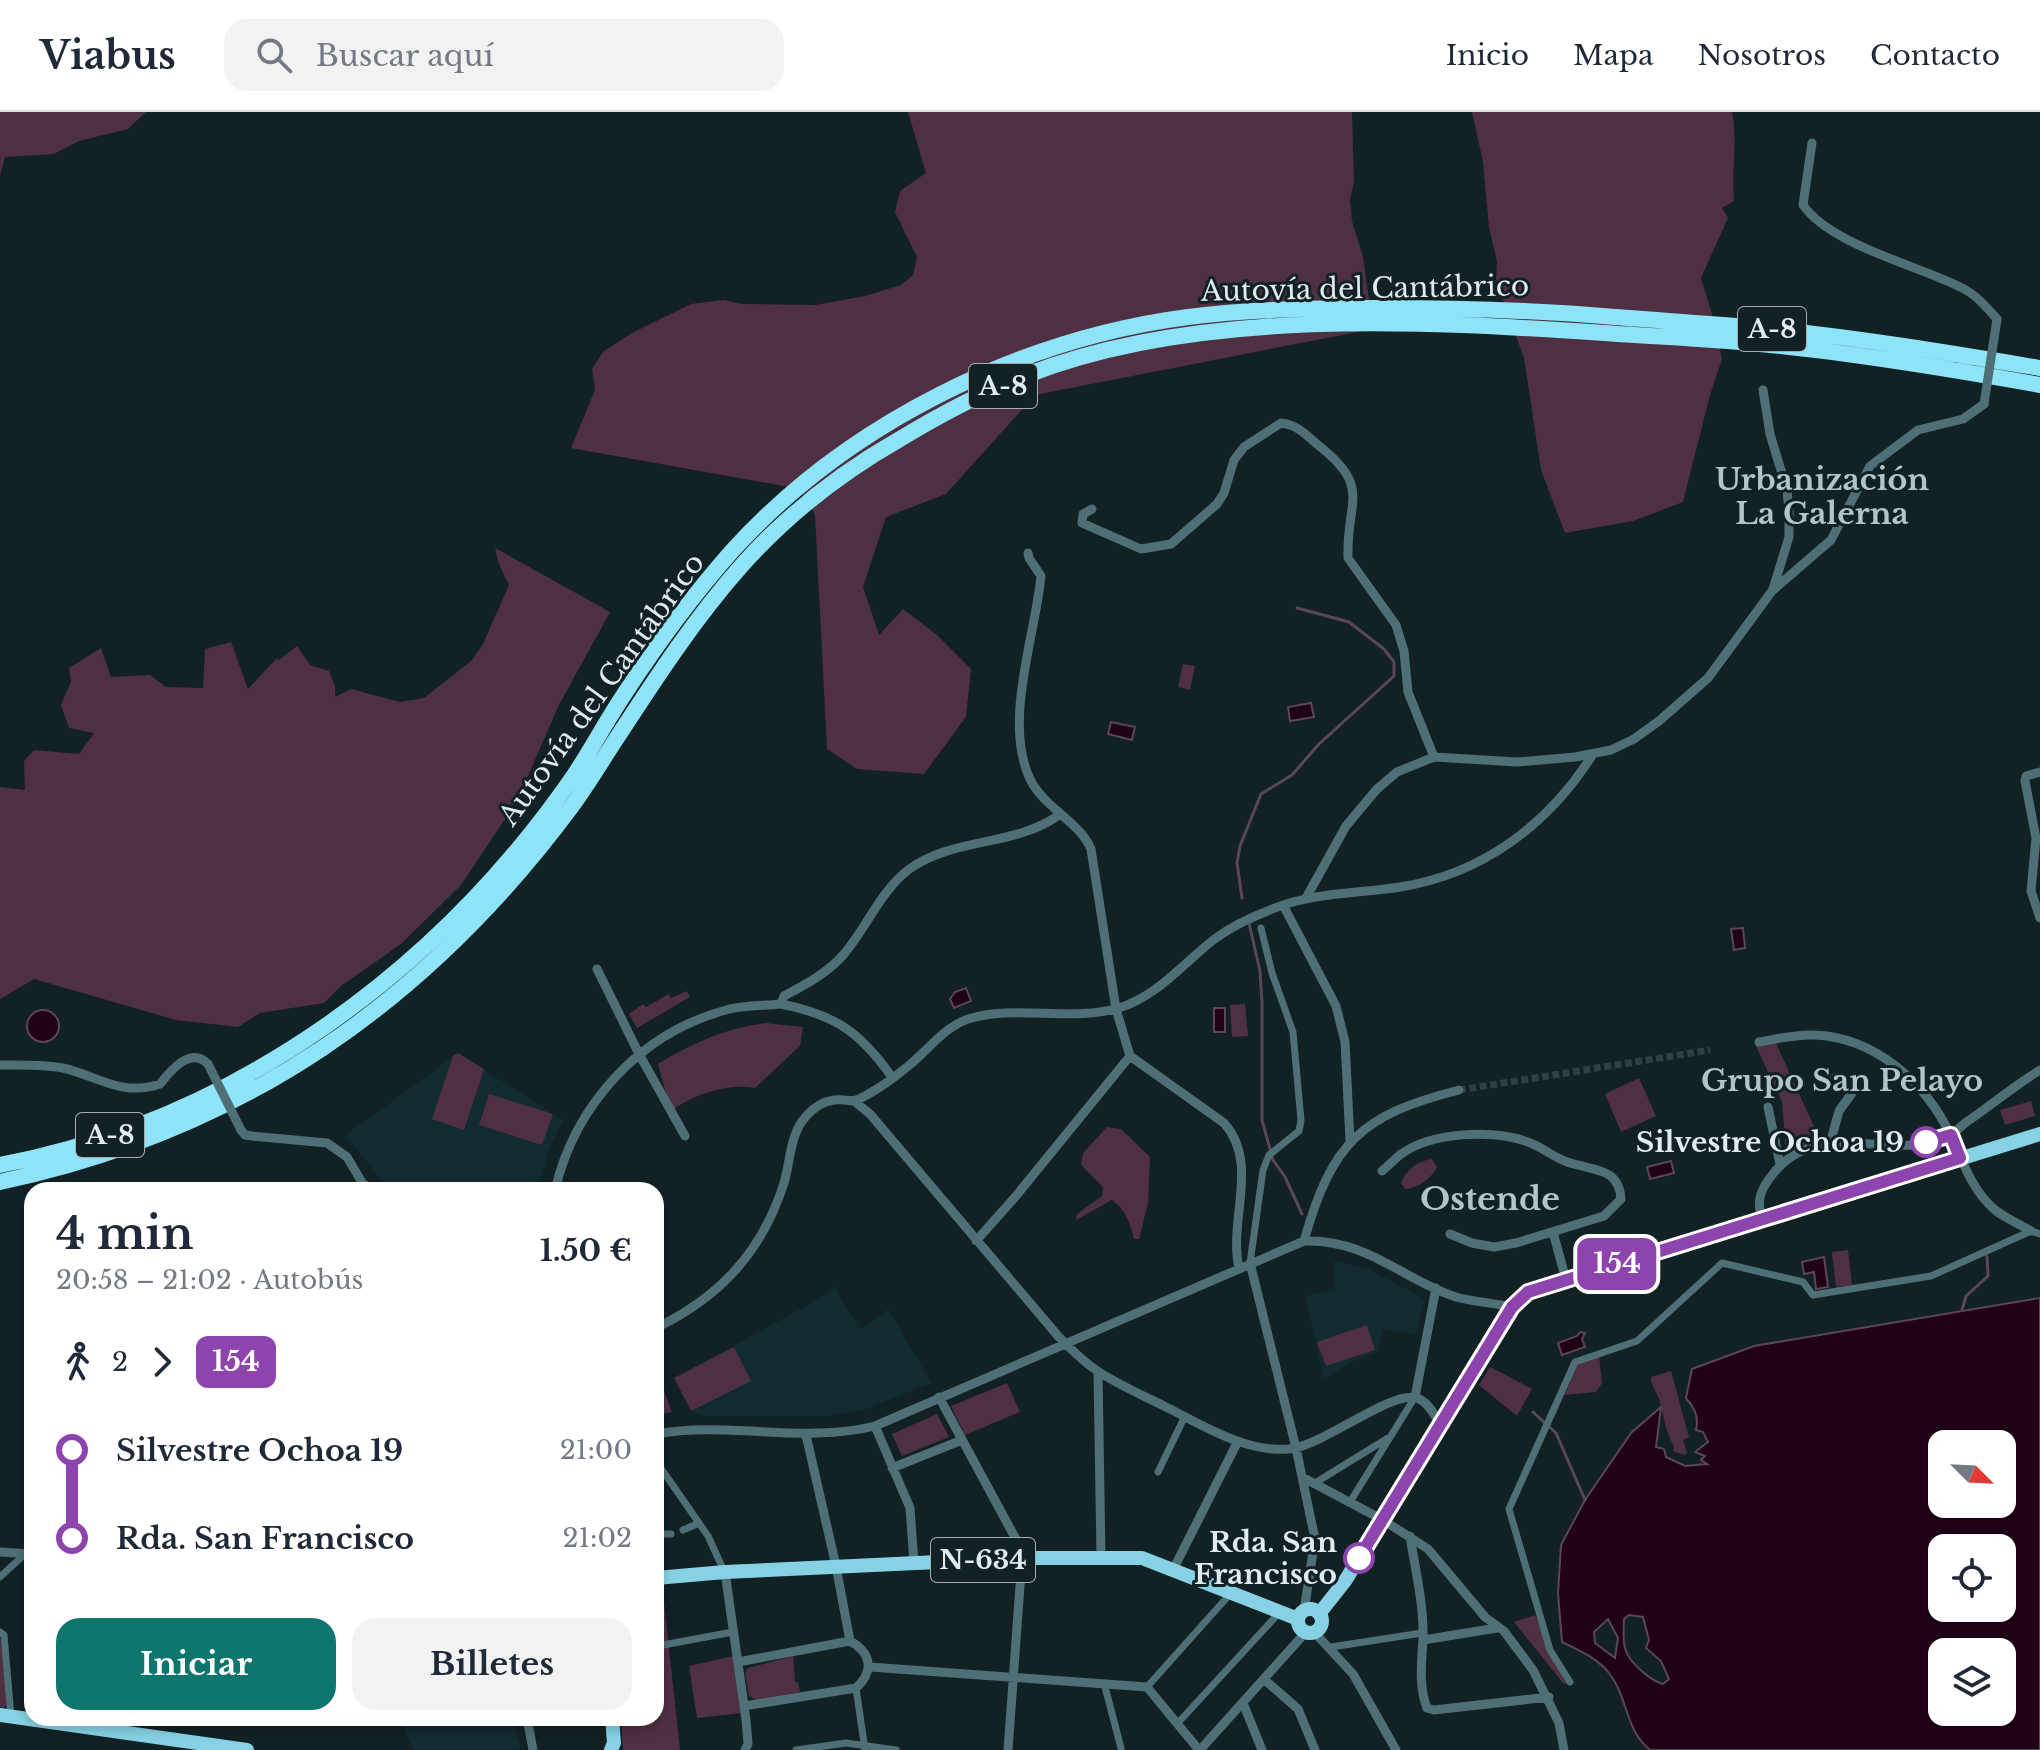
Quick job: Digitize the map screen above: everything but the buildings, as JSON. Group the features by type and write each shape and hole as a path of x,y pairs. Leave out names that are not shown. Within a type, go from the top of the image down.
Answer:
{"highway":[{"name":"Autovía del Cantábrico","path":"0,1165 77,1147 206,1097 299,1045 374,992 443,932 521,846 576,773 623,696 674,622 735,548 804,484 863,439 922,403 1003,365 1096,335 1187,317 1275,310 1441,308 1536,310 1770,329 2040,368"},
{"name":"Autovía del Cantábrico","path":"0,1182 98,1158 212,1112 251,1093 307,1059 383,1006 455,943 513,881 577,799 699,617 746,560 813,497 867,458 952,408 1031,373 1120,347 1192,334 1275,327 1403,325 1531,328 1768,345 2040,385"},
{"path":"1301,1615 1299,1626 1310,1632 1322,1624 1319,1614 1336,1595 1512,1307 1528,1292 2040,1134"},
{"name":"N-634","path":"664,1577 1022,1558 1142,1558 1280,1612 1301,1615 1310,1609 1319,1614"},
{"path":"77,1726 247,1750"},
{"path":"611,1750 614,1743 613,1726"}],"street":[{"path":"1306,898 1359,808 1397,772 1434,757 1517,762 1593,754 1611,750 1634,739 1684,700 1722,660 1772,591 1831,540 1870,466 1918,430 1963,419 1984,404 1997,319 1976,296 1959,286 1850,239 1810,216 1803,205 1812,143"},
{"path":"1763,390 1770,434 1787,490 1789,511 1789,537 1772,591"},
{"path":"1092,509 1083,514 1082,523 1130,546 1148,549 1171,544 1217,504 1224,493 1234,460 1244,447 1281,423 1298,428 1333,456 1349,477 1354,498 1348,558 1396,625 1404,651 1408,692 1434,757"},
{"path":"1028,553 1041,576 1021,701 1023,759 1037,791 1081,833 1091,849 1116,1009 1130,1056 1224,1123 1234,1134 1242,1166 1235,1248 1239,1268"},
{"path":"664,1324 691,1310 738,1270 772,1218 801,1122 823,1103 832,1100 854,1101 908,1066 950,1028 968,1019 1116,1009 1150,995 1220,936 1271,909 1306,898 1399,888 1436,880 1475,864 1506,846 1539,820 1593,754"},
{"path":"2040,772 2026,776 2025,781 2036,838 2031,891 2040,918"},
{"path":"781,1004 784,996 810,982 843,956 882,898 910,868 941,854 1028,831 1059,815"},
{"path":"1283,905 1336,1006 1345,1042 1350,1140"},
{"path":"1261,928 1272,973 1293,1032 1301,1101 1299,1131 1272,1152 1263,1170 1250,1263 1315,1539 1301,1615"},
{"path":"597,969 639,1054 685,1136"},
{"path":"557,1182 568,1147 603,1090 639,1054 686,1025 727,1009 781,1004 824,1015 849,1029 868,1045 892,1077"},
{"path":"1759,1042 1818,1035 1839,1038 1868,1049 1899,1067 1926,1098 1951,1135 1972,1183 1996,1211 2036,1233"},
{"path":"976,1241 1130,1056"},
{"path":"0,1065 64,1068 102,1084 129,1089 160,1084 177,1065 192,1057 203,1058 245,1135 327,1143 347,1157 362,1182"},
{"path":"1762,1219 1757,1204 1762,1189 1778,1166 1798,1152 1830,1144 1924,1143 1951,1135 2040,1070"},
{"path":"1830,1144 1839,1111 1852,1093 1833,1078"},
{"path":"1304,1241 1313,1209 1350,1140 1371,1122 1404,1105 1459,1090"},
{"path":"854,1101 870,1114 1076,1356 1098,1372 1238,1441 1263,1448 1296,1448 1312,1444 1380,1408 1400,1399 1415,1397 1425,1403 1440,1425"},
{"path":"1768,1107 1778,1166"},
{"path":"1382,1171 1403,1152 1421,1145 1445,1138 1497,1134 1532,1143 1562,1160 1614,1176 1620,1184 1621,1199 1604,1216 1553,1232 1494,1247 1450,1234"},
{"path":"1553,1232 1566,1280"},
{"path":"1570,1682 1550,1650 1509,1509 1575,1362 1637,1341 1722,1263 1803,1282 1813,1295 1931,1276 2036,1233"},
{"path":"664,1433 699,1430 806,1435 840,1433 875,1426 1304,1241 1336,1242 1359,1249 1457,1297 1512,1307"},
{"path":"1350,1502 1415,1397 1436,1288"},
{"path":"1098,1372 1101,1557"},
{"path":"939,1397 1018,1543 1022,1558 1008,1750"},
{"path":"1158,1472 1185,1416"},
{"path":"875,1426 910,1508 914,1563"},
{"path":"744,1706 856,1688 868,1675 870,1667 866,1654 850,1641 806,1435"},
{"path":"1315,1483 1390,1437"},
{"path":"892,1468 962,1440"},
{"path":"1174,1568 1238,1441"},
{"path":"664,1473 699,1523 725,1572 744,1706 748,1744 745,1750"},
{"path":"1302,1477 1383,1520 1428,1549 1497,1628 1504,1631 1533,1670 1549,1697 1559,1723 1564,1750"},
{"path":"683,1530 699,1523"},
{"path":"1410,1536 1423,1636 1421,1680 1425,1703 1430,1710 1549,1697"},
{"path":"0,1552 24,1554"},
{"path":"0,1577 24,1557"},
{"path":"1147,1687 1231,1593"},
{"path":"1177,1724 1280,1612"},
{"path":"1331,1647 1497,1628"},
{"path":"0,1632 4,1635 6,1647 6,1716"},
{"path":"664,1645 733,1632"},
{"path":"870,1667 1147,1687 1200,1750 1310,1632 1331,1647 1353,1674 1396,1750"},
{"path":"738,1662 850,1641"},
{"path":"1265,1680 1298,1709 1315,1750"},
{"path":"1104,1683 1121,1748"},
{"path":"856,1688 866,1747"},
{"path":"1243,1703 1262,1750"},
{"path":"528,1726 533,1750"},
{"path":"796,1750 846,1743 896,1750"}],"shaded area":[{"path":"0,112 146,112 128,129 79,141 54,154 5,157 0,176"},
{"path":"908,112 1352,112 1352,221 1363,257 1373,329 1035,395 946,494 886,517 863,587 879,635 903,609 937,635 971,669 966,717 924,774 857,769 827,749 815,515 807,499 795,488 571,448 595,390 592,369 604,351 632,333 691,304 724,300 742,304 815,305 865,296 901,285 913,275 917,257 895,212 900,191 926,173"},
{"path":"1472,112 1732,112 1734,201 1722,208 1728,218 1701,278 1722,359 1683,502 1633,521 1565,533 1541,470 1524,358 1496,280 1497,261 1489,227 1483,162"},
{"path":"495,548 610,612 559,705 517,801 461,885 401,944 341,986 324,1003 260,1013 238,1027 176,1020 34,979 0,999 0,787 25,790 24,761 34,750 79,754 94,733 69,728 61,705 71,681 69,668 101,648 111,677 150,675 166,687 203,688 205,649 231,642 248,689 277,658 279,660 297,646 310,665 329,671 335,686 335,697 351,689 400,702 424,698 471,661 482,646 509,585"},
{"path":"1183,664 1195,666 1190,690 1178,687"},
{"path":"1311,703 1314,717 1290,721 1288,707"},
{"path":"1111,722 1135,727 1132,740 1108,734"},
{"path":"1743,928 1745,948 1734,950 1731,929"},
{"path":"966,988 971,1001 954,1008 950,999 955,992"},
{"path":"687,991 690,997 637,1028 629,1014 643,1004 646,1007 669,994 671,998"},
{"path":"1245,1004 1248,1036 1232,1037 1230,1005"},
{"path":"1214,1008 1225,1008 1225,1032 1214,1032"},
{"path":"43,1010 54,1015 59,1026 54,1037 43,1042 32,1037 27,1026 32,1015"},
{"path":"765,1023 803,1027 800,1046 755,1088 733,1087 711,1092 671,1111 658,1064 710,1038"},
{"path":"1775,1041 1821,1142 1786,1153 1782,1102 1755,1044"},
{"path":"458,1053 563,1120 549,1149 540,1182 384,1182 343,1137"},
{"path":"458,1053 484,1069 464,1130 432,1119 453,1056"},
{"path":"1639,1078 1656,1116 1621,1132 1605,1094"},
{"path":"489,1094 553,1114 542,1145 479,1125"},
{"path":"2031,1101 2035,1116 2005,1125 2000,1110"},
{"path":"1107,1127 1121,1129 1150,1157 1148,1203 1139,1239 1134,1239 1127,1217 1112,1200 1076,1220 1077,1214 1102,1196 1103,1187 1081,1165 1083,1153"},
{"path":"1432,1159 1437,1167 1432,1175 1419,1185 1405,1189 1401,1183 1409,1170"},
{"path":"1671,1161 1674,1173 1650,1179 1647,1167"},
{"path":"1848,1250 1852,1285 1836,1287 1832,1252"},
{"path":"1824,1257 1828,1287 1816,1289 1814,1272 1804,1274 1802,1262"},
{"path":"1334,1261 1367,1268 1425,1299 1416,1335 1383,1329 1378,1352 1354,1361 1324,1379 1305,1296 1335,1288"},
{"path":"834,1286 860,1330 888,1309 932,1383 863,1410 828,1416 703,1416 691,1411 674,1378 826,1295"},
{"path":"2040,1298 2040,1750 1650,1750 1642,1742 1609,1673 1581,1651 1562,1642 1558,1593 1561,1545 1585,1500 1631,1433 1661,1407 1656,1447 1664,1449 1666,1457 1685,1466 1707,1464 1701,1460 1705,1456 1695,1452 1708,1442 1703,1432 1696,1430 1696,1413 1686,1398 1692,1369 1754,1346","holes":["1629,1615 1643,1617 1649,1640 1646,1648 1661,1661 1669,1679 1663,1684 1642,1671 1628,1656 1624,1644 1624,1619","1608,1619 1618,1638 1615,1658 1595,1643 1594,1632"]},
{"path":"1367,1325 1375,1350 1326,1366 1317,1342"},
{"path":"1580,1332 1585,1333 1582,1339 1585,1347 1562,1355 1558,1343"},
{"path":"734,1347 751,1381 691,1411 674,1378"},
{"path":"1599,1356 1602,1383 1596,1392 1565,1395 1578,1362"},
{"path":"1490,1367 1532,1389 1517,1416 1479,1385"},
{"path":"1671,1371 1689,1437 1683,1440 1687,1453 1684,1455 1673,1451 1674,1446 1651,1381 1651,1377"},
{"path":"1007,1383 1020,1412 965,1435 951,1406"},
{"path":"664,1391 672,1412 664,1414"},
{"path":"937,1414 949,1437 902,1456 892,1434"},
{"path":"664,1602 680,1750 623,1750 622,1726 664,1726"},
{"path":"1535,1615 1568,1684 1563,1683 1514,1622"},
{"path":"0,1637 9,1702 4,1708 0,1707"},
{"path":"737,1655 742,1713 697,1718 689,1666"},
{"path":"793,1656 795,1682 798,1682 800,1692 757,1700 749,1696 745,1673 748,1668"},
{"path":"402,1726 516,1726 520,1750 414,1750"}],"waterway":[{"path":"1242,898 1237,863 1240,846 1261,794 1292,775 1319,744 1394,676 1394,662 1384,649 1349,622 1297,608"},
{"path":"1249,923 1260,971 1262,1120 1273,1160 1285,1177 1302,1214"},
{"path":"1962,1310 1966,1296 1988,1276 1987,1256"},
{"path":"1533,1412 1556,1433 1585,1500"}],"tunnel":[{"path":"1459,1090 1710,1050"}],"bus line":[{"name":"154","path":"1359,1558 1512,1307 1528,1292 1960,1158 1951,1135 1926,1142"}],"place":[{"name":"Silvestre Ochoa 19","path":"1926,1142"},
{"name":"Rda. San Francisco","path":"1359,1558"}],"district":[{"name":"Urbanización La Galerna","path":"1822,497"},
{"name":"Grupo San Pelayo","path":"1842,1081"},
{"name":"Ostende","path":"1490,1199"}]}
